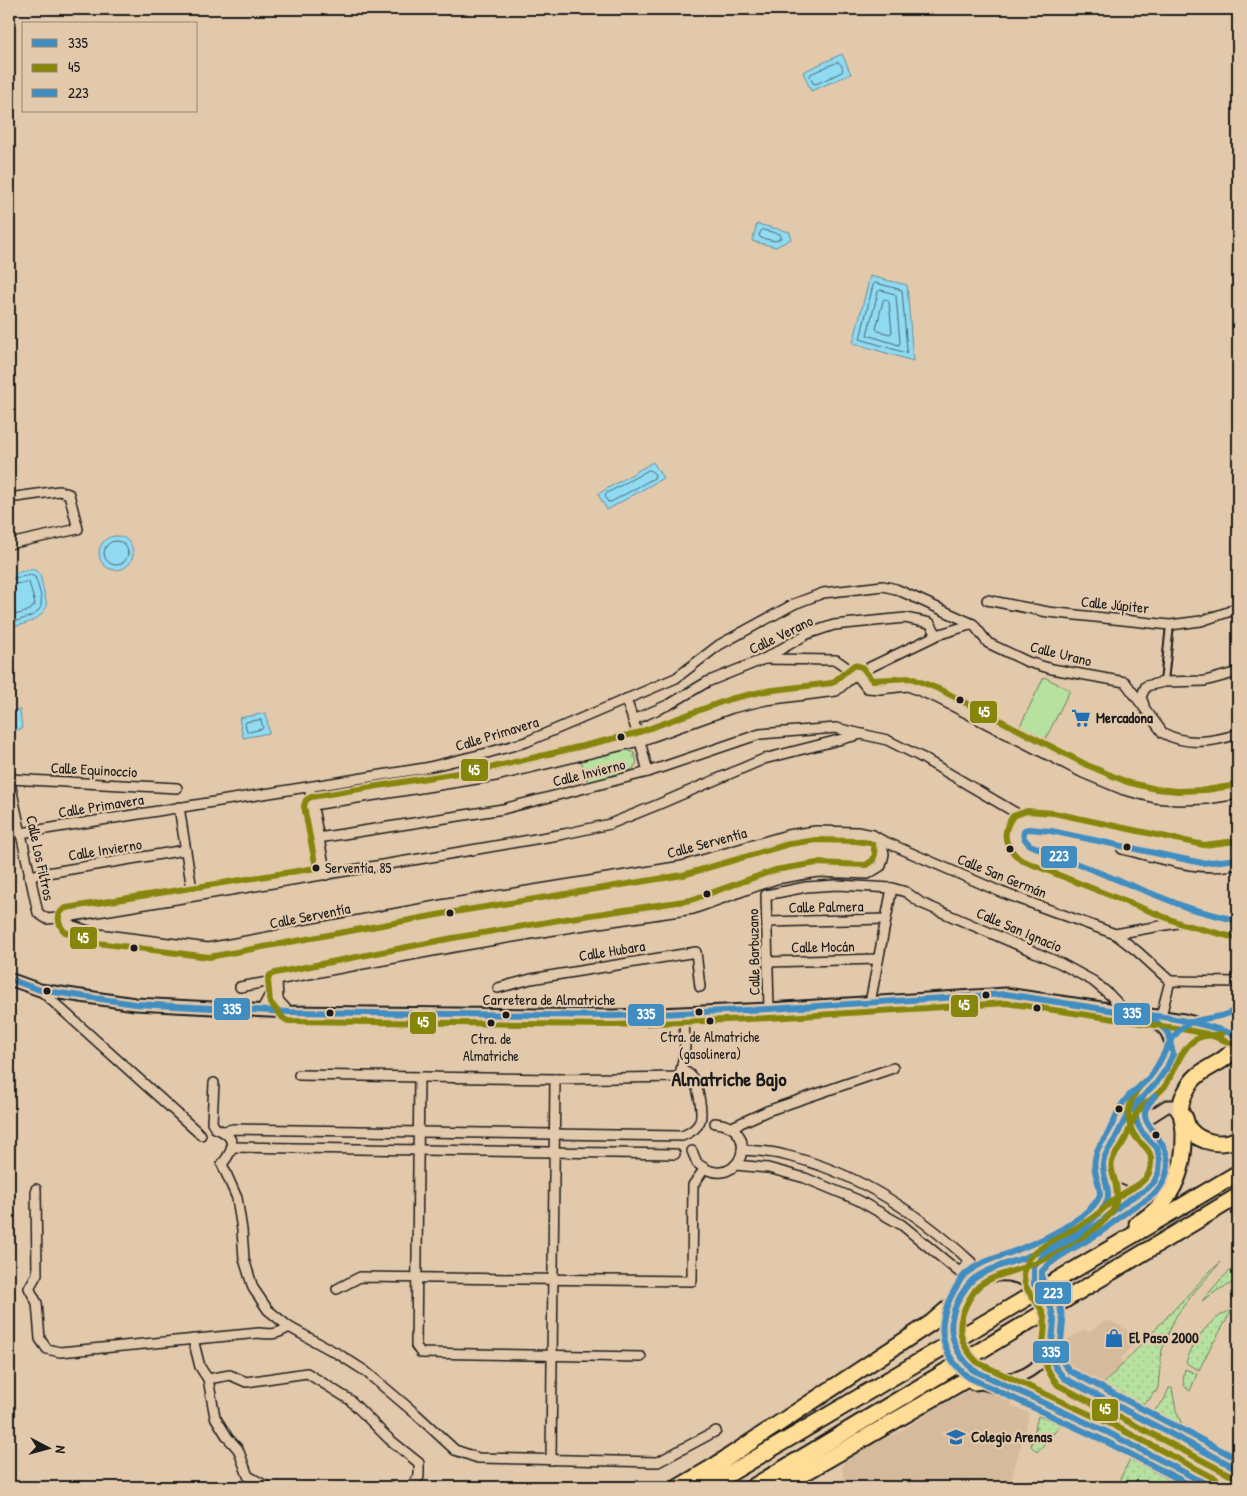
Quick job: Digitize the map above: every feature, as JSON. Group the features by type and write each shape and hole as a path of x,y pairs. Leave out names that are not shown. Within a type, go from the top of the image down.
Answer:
{"highway":[{"path":"1023,1302 1057,1273 1145,1219 1163,1204 1176,1182 1182,1163 1184,1132 1180,1115 1180,1104 1189,1085 1197,1076 1219,1063 1234,1049 1238,1037"},
{"path":"1219,1063 1238,1059"},
{"path":"1189,1085 1185,1106 1185,1118 1189,1129 1207,1141 1220,1143 1238,1139"},
{"path":"707,1487 1023,1302 1238,1173"},
{"path":"776,1481 1238,1196"},
{"path":"1147,1251 1238,1202"},
{"path":"679,1487 713,1467 931,1323 961,1296"},
{"path":"752,1487 776,1481 971,1377 987,1376"},
{"path":"960,1383 982,1382 1019,1391"}],"main road":[{"path":"1238,850 1204,854 1052,822 1028,820 1019,823 1014,832 1016,843 1025,852 1185,916 1238,930"},
{"name":"Carretera de Almatriche","path":"9,978 40,990 135,1004 289,1012 605,1016 769,1009 1006,994 1161,1016 1209,1026"},
{"path":"1130,1013 1157,1022 1168,1033 1173,1054"},
{"path":"1145,1094 1136,1109 1138,1125 1157,1148 1160,1160 1159,1172 1154,1182 1147,1189 1138,1194 1128,1194 1117,1191 1108,1183 1102,1166 1104,1156 1115,1139 1125,1115 1162,1076 1178,1044 1192,1032 1209,1026 1232,1023 1238,1018"},
{"path":"1209,1026 1238,1037 1238,1029"},
{"path":"1142,1132 1145,1120 1167,1106 1173,1106 1180,1115"}],"street":[{"path":"9,498 59,491 70,494 78,529 9,544"},
{"name":"Calle Primavera","path":"21,833 425,768 526,742 676,678 719,645 794,604 823,593 883,586 896,589 973,624"},
{"name":"Calle Júpiter","path":"987,600 1048,612 1170,625 1201,621 1228,612 1238,606"},
{"name":"Calle Verano","path":"633,720 670,704 708,682 764,659 807,634 834,625 905,618 930,623 937,635"},
{"path":"312,805 496,776 640,741 732,708 766,700 836,691 856,674 937,635 973,624"},
{"name":"Calle Urano","path":"973,624 988,643 1028,662 1052,669 1125,682 1145,709"},
{"path":"1164,682 1170,625"},
{"path":"764,659 836,660 856,674 867,688 880,689 908,686 937,698 1083,773 1124,790 1155,798 1178,800 1207,799 1238,794"},
{"path":"1238,672 1205,682 1164,682 1146,686 1141,697 1145,709 1163,734 1172,738 1190,742 1220,740 1238,734"},
{"path":"626,699 648,772"},
{"name":"Calle Invierno","path":"318,838 503,809 648,772 760,734 836,728 862,734"},
{"path":"67,916 326,875 564,834 610,824 764,759 862,734 887,740 921,757 1028,820"},
{"name":"Calle Equinoccio","path":"9,779 177,788"},
{"name":"Calle Los Filtros","path":"9,779 38,913 47,919 67,916"},
{"path":"309,787 326,875"},
{"path":"179,807 193,896"},
{"name":"Calle Serventía","path":"67,916 70,925 98,934 208,948 456,902 682,866 787,835 816,831 856,832 872,835 881,840"},
{"path":"1114,836 1122,849 1169,861 1201,866 1229,866 1238,864"},
{"path":"240,987 454,946 693,909 776,879 818,872 868,874 880,866 884,854 881,840"},
{"name":"Calle San Germán","path":"881,840 1002,892 1115,934 1170,981"},
{"name":"Calle Invierno","path":"29,876 185,850"},
{"name":"Calle Barbuzano","path":"769,1009 766,895 806,887 837,885 892,888"},
{"path":"870,1003 892,888"},
{"name":"Calle San Ignacio","path":"892,888 906,892 921,903 1060,962 1093,981 1130,1013"},
{"path":"1115,934 1177,923 1185,916"},
{"name":"Calle Palmera","path":"767,922 886,920"},
{"name":"Calle Hubara","path":"498,988 531,979 696,952 700,988"},
{"name":"Calle Mocán","path":"768,962 878,959"},
{"path":"261,1011 277,981"},
{"path":"277,981 278,1000 289,1012"},
{"path":"1161,1016 1170,981 1238,982"},
{"path":"40,990 201,1135"},
{"path":"299,1075 555,1079 680,1077 685,1047 684,1012"},
{"path":"732,1127 767,1111 893,1068"},
{"path":"224,1132 233,1129 682,1136 692,1132 700,1121 701,1108 698,1089 692,1076 681,1070"},
{"path":"419,1077 416,1346 421,1353 641,1357"},
{"path":"551,1460 555,1079"},
{"path":"214,1082 212,1122 215,1128 231,1138 232,1147 229,1156 222,1164 236,1198 242,1230 244,1259 252,1288 268,1310 288,1327 340,1355 364,1371 455,1450 478,1458 658,1462 716,1431"},
{"path":"692,1151 697,1163 711,1171 720,1172 728,1170 735,1165 740,1158 742,1141 732,1127 724,1123 715,1123"},
{"path":"232,1147 675,1154"},
{"path":"735,1165 768,1168 805,1178 858,1200 902,1225 959,1272 971,1262 945,1237 884,1195 836,1171 783,1154 742,1150"},
{"path":"337,1289 360,1277 692,1281 693,1185 704,1168"},
{"path":"1108,1183 1110,1192 1107,1204 1084,1226 1041,1251 986,1272 968,1283 952,1314 951,1330 954,1345 962,1359 973,1370 1109,1433 1212,1487"},
{"path":"36,1189 37,1274 29,1288 37,1303 40,1339 46,1349 60,1352 259,1333 270,1335 279,1334 288,1327"},
{"path":"1033,1282 1034,1266 1042,1257 1098,1224 1138,1194"},
{"path":"961,1296 976,1282 991,1276 1006,1275 1033,1282 1046,1298 1053,1314 1052,1360 1056,1369 1064,1378 1238,1469"},
{"path":"192,1339 200,1367 208,1379 215,1417 228,1438 238,1449 248,1476 268,1487"},
{"path":"987,1376 1002,1379 1018,1377 1032,1370 1043,1360 1051,1346"},
{"path":"208,1379 230,1374 246,1382 307,1373 350,1400 389,1439 419,1463 419,1477 410,1487"}],"shaded area":[{"path":"1107,1320 1126,1329 1137,1342 1120,1359 1124,1363 1103,1385 1062,1361 1058,1351 1068,1346 1067,1340 1085,1329 1087,1332"},
{"name":"Colegio Arenas","path":"978,1386 1012,1399 1011,1406 1029,1413 1025,1435 1018,1453 1010,1487 844,1487 842,1468 845,1455 878,1439 898,1433 951,1399 957,1398"}],"green space":[{"path":"1044,677 1070,690 1044,742 1018,730"},
{"path":"625,749 634,753 637,762 632,770 588,783 581,760"},
{"path":"1221,1262 1176,1316 1162,1350 1158,1387 1149,1400 1142,1404 1103,1385 1210,1271"},
{"path":"1238,1264 1238,1280 1202,1301 1220,1280"},
{"path":"1232,1310 1199,1370 1189,1365 1186,1362 1189,1354 1203,1331 1216,1318"},
{"path":"1185,1369 1197,1374 1190,1391 1184,1384"},
{"path":"1169,1388 1172,1388 1176,1410 1182,1425 1154,1411 1164,1400"},
{"path":"1038,1416 1062,1424 1037,1452 1031,1446"},
{"path":"1130,1459 1183,1487 1116,1487"}],"water":[{"path":"842,54 851,74 811,91 803,72"},
{"path":"757,224 790,232 791,239 776,247 752,241"},
{"path":"870,276 907,285 913,361 853,343"},
{"path":"653,462 663,478 607,510 598,494"},
{"path":"116,536 123,537 128,541 132,546 132,560 128,565 123,569 116,570 109,569 104,565 100,560 99,553 100,546 104,541 109,537"},
{"path":"33,569 40,574 47,606 36,619 9,628 9,574"},
{"path":"20,710 22,729 9,731 9,711"},
{"path":"266,713 269,733 243,738 239,718"}],"transit line":[{"name":"45","path":"1231,1043 1207,1034 1182,1029 1006,1003 770,1018 614,1025 288,1021 283,1018 270,1002 268,980 270,975 275,973 453,938 691,900 775,870 817,863 866,865 873,860 875,854 873,845 856,841 816,840 789,844 683,875 448,913 209,957 97,943 65,932 61,926 59,916 66,908 316,868 304,806 306,800 311,797 494,767 637,733 730,699 765,691 832,683 854,665 862,667 872,680 911,678 941,690 1087,765 1127,782 1156,789 1178,791 1206,790 1237,785"},
{"name":"45","path":"1236,841 1204,845 1054,813 1027,811 1013,816 1006,834 1008,845 1021,860 1182,924 1236,938"},
{"name":"223","path":"1238,859 1202,863 1051,831 1029,829 1025,830 1023,835 1030,845 1188,908 1238,921"},
{"name":"335","path":"9,979 40,990 135,1004 289,1012 614,1016 769,1009 1006,994 1135,1014 1157,1022 1168,1033 1173,1054 1166,1069 1145,1094 1136,1109 1136,1118 1142,1132 1157,1148 1160,1160 1159,1172 1154,1182 1147,1189 1126,1201 1098,1224 1042,1257 1034,1267 1034,1284 1046,1298 1051,1308 1054,1321 1052,1360 1064,1378 1238,1469"},
{"name":"223","path":"1194,1487 1105,1441 968,1377 956,1366 948,1352 943,1337 943,1321 951,1297 961,1279 967,1273 981,1264 1042,1240 1081,1217 1092,1207 1100,1195 1095,1171 1096,1154 1124,1102 1149,1078 1170,1042 1180,1030 1192,1022 1222,1016 1233,1011"},
{"name":"335","path":"1142,1014 1191,1022 1238,1036"},
{"name":"45","path":"1216,1479 1113,1425 978,1363 962,1340 960,1324 965,1307 979,1286 997,1276 1031,1265 1061,1251 1081,1240 1106,1219 1113,1210 1116,1200 1117,1189 1112,1161 1137,1113 1165,1086 1184,1051 1193,1041 1203,1036 1222,1034"},
{"name":"45","path":"1141,1085 1130,1105 1129,1119 1133,1133 1150,1154 1151,1164 1149,1173 1140,1184 1119,1196 1093,1217 1055,1239 1032,1256 1025,1265 1025,1283 1044,1317 1044,1361 1048,1371 1058,1385 1234,1477"},
{"name":"223","path":"1155,1096 1147,1107 1145,1116 1168,1158 1167,1170 1159,1189 1152,1196 1129,1210 1100,1232 1048,1265 1042,1271 1042,1280 1053,1293 1060,1307 1063,1321 1060,1352 1064,1364 1070,1371 1238,1459"},
{"name":"335","path":"1141,1098 1129,1112 1105,1157 1103,1169 1108,1196 1104,1207 1080,1230 1059,1243 981,1274 973,1280 961,1295 952,1316 952,1335 959,1353 973,1370 1109,1433 1212,1487"}],"place":[{"name":"Mercadona","path":"1081,718"},
{"name":"Serventía, 85","path":"316,868"},
{"name":"Ctra. de Almatriche (gasolinera)","path":"710,1021"},
{"name":"Ctra. de Almatriche","path":"491,1023"},
{"name":"El Paso 2000","path":"1114,1338"},
{"name":"Colegio Arenas","path":"956,1437"}],"district":[{"name":"Almatriche Bajo","path":"729,1079"}]}
